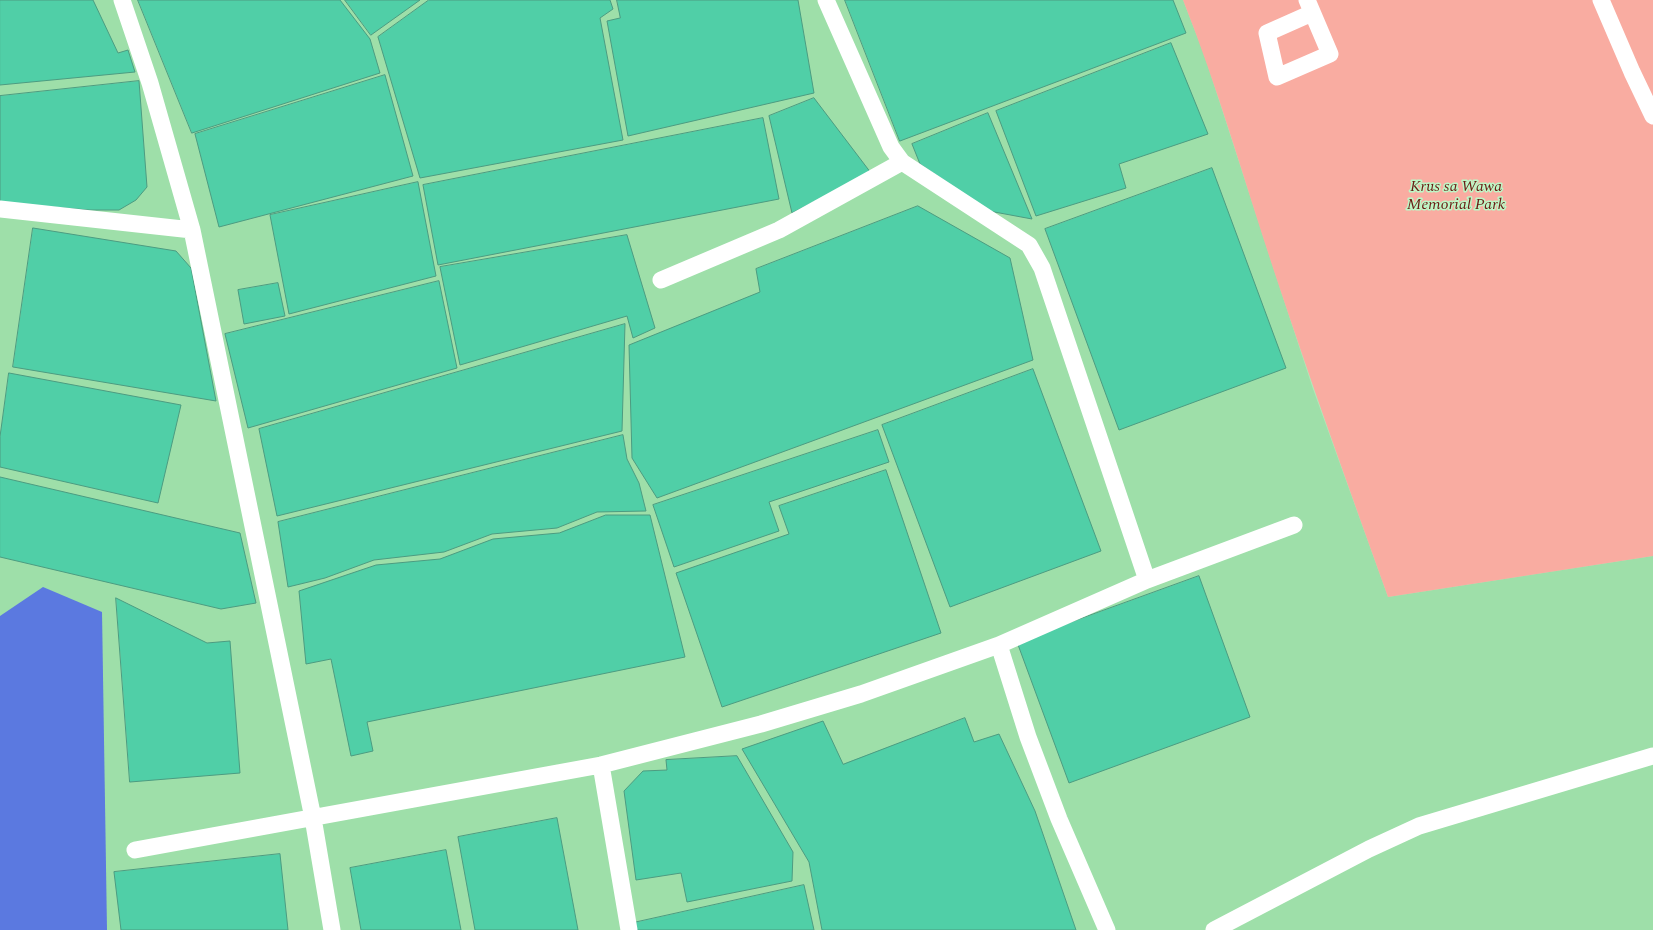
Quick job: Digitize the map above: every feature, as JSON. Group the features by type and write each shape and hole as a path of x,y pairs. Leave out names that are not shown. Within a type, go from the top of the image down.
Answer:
{"lane":[{"path":"122,0 150,83 192,230 313,818 332,930"},
{"path":"826,0 891,147 902,162 1029,244 1042,268 1147,580"},
{"path":"1601,0 1653,116"},
{"path":"661,280 778,230 902,162"},
{"path":"0,209 192,230"},
{"path":"135,850 601,765 761,724 861,694 999,645 1147,580 1294,525"},
{"path":"999,645 1036,758 1059,819 1107,930"},
{"path":"1214,930 1369,849 1419,826 1653,756"},
{"path":"601,765 629,930"}],"shaded area":[{"path":"0,0 1183,0 1204,54 1313,389 1388,597 1653,556 1653,930 0,930"}],"green space":[{"name":"Krus sa Wawa Memorial Park","path":"1183,0 1653,0 1653,556 1388,597 1302,353 1219,100"}],"water":[{"path":"43,587 102,612 107,930 0,930 0,616"}],"building":[{"path":"0,0 93,0 118,53 128,50 135,72 0,85"},
{"path":"138,0 340,0 370,39 380,73 192,133"},
{"path":"345,0 420,0 371,35"},
{"path":"429,0 610,0 613,9 600,18 623,140 420,178 378,37"},
{"path":"617,0 798,0 814,93 628,136 607,21 620,18"},
{"path":"845,0 1173,0 1186,33 900,141"},
{"path":"1171,43 1208,134 1119,164 1126,188 1036,216 996,111"},
{"path":"385,75 413,176 219,227 195,134"},
{"path":"139,81 147,187 136,200 119,210 89,210 0,203 0,96"},
{"path":"814,98 871,173 792,213 769,116"},
{"path":"988,113 1032,219 989,211 920,164 912,144"},
{"path":"763,118 779,199 438,265 423,185"},
{"path":"1212,168 1286,368 1119,430 1045,229"},
{"path":"418,182 436,276 289,314 270,215"},
{"path":"918,206 1010,258 1033,360 657,498 632,458 629,345 760,292 756,269"},
{"path":"33,228 176,251 191,268 216,401 13,367"},
{"path":"627,235 655,328 633,338 627,316 460,365 440,267"},
{"path":"439,281 457,368 248,428 225,334"},
{"path":"278,283 285,316 244,324 238,290"},
{"path":"625,324 622,431 277,516 259,429"},
{"path":"1033,369 1101,551 950,607 882,425"},
{"path":"9,373 181,405 158,503 0,467 0,437"},
{"path":"878,430 889,462 769,502 779,531 674,567 653,505"},
{"path":"623,435 627,459 639,483 646,511 597,512 557,528 492,534 444,552 374,560 325,578 288,587 278,522"},
{"path":"886,470 941,633 722,707 676,573 789,534 779,506"},
{"path":"0,477 240,533 256,603 221,609 0,557"},
{"path":"606,515 650,515 685,657 367,722 373,751 351,756 331,659 306,664 299,591 376,565 440,559 493,539 559,533"},
{"path":"1199,576 1250,717 1069,783 1017,642"},
{"path":"116,598 207,643 230,641 240,773 130,782"},
{"path":"965,718 974,742 999,734 1035,811 1076,930 822,930 809,862 742,749 823,721 843,764"},
{"path":"737,756 793,852 792,881 687,902 681,873 636,880 624,791 643,771 667,770 666,760"},
{"path":"557,818 578,930 475,930 458,837"},
{"path":"446,850 461,930 361,930 350,868"},
{"path":"280,854 288,930 121,930 114,872"},
{"path":"804,885 814,930 635,930 633,923"}]}
